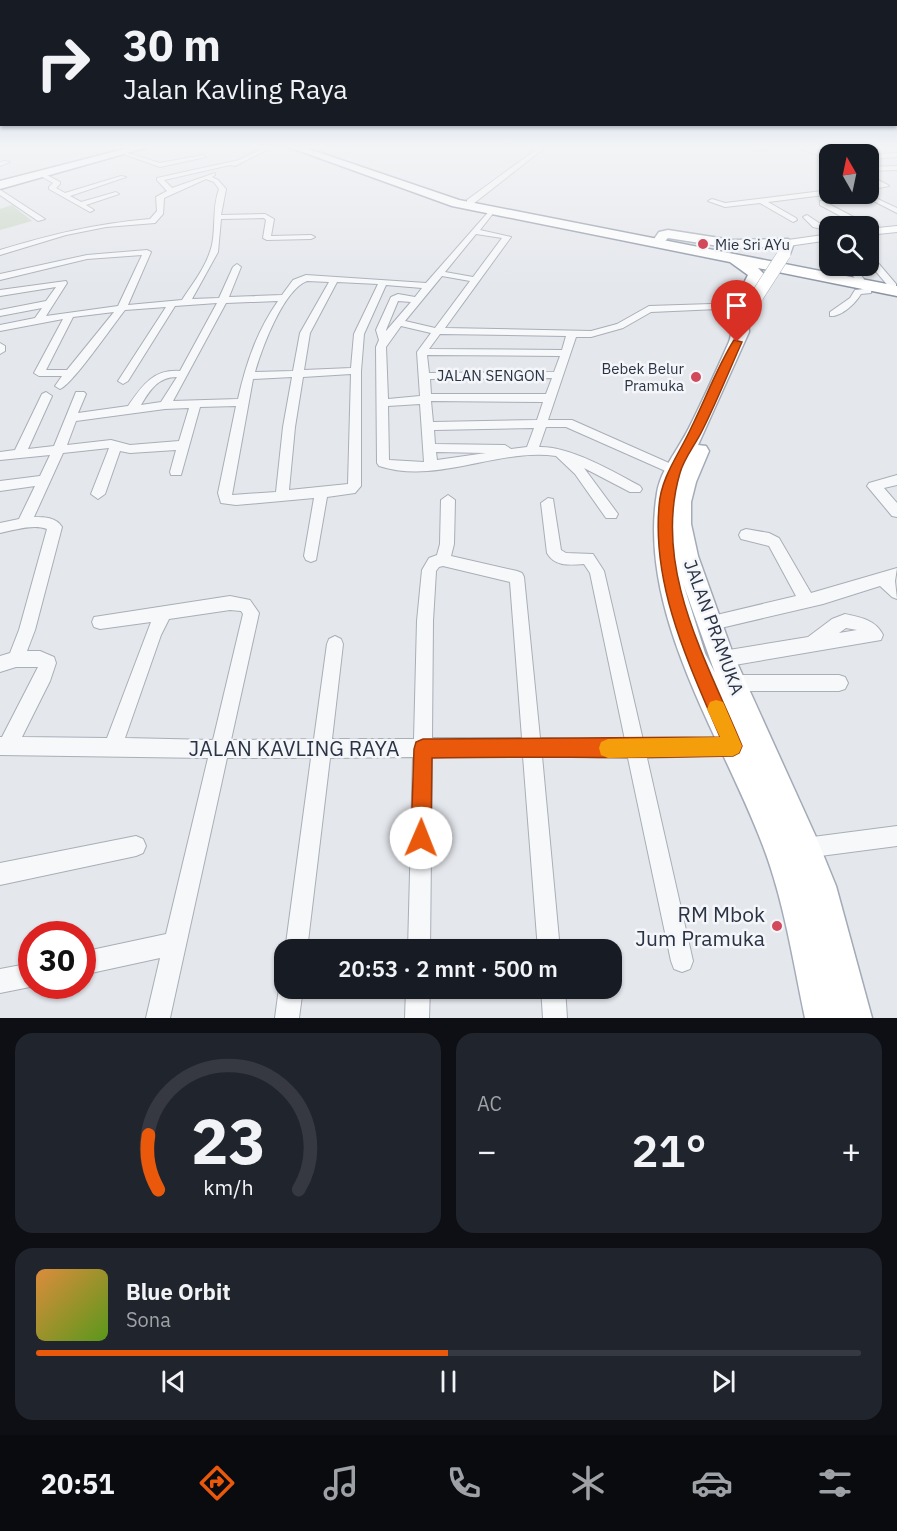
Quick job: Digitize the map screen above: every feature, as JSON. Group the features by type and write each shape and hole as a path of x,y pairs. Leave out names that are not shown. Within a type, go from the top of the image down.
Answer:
{"highway":[{"path":"425,194 491,211 813,275 864,282"},
{"path":"443,194 470,202 896,288"},
{"path":"733,258 748,266 756,274"},
{"path":"756,274 766,273 776,279"},
{"path":"748,300 756,274"},
{"path":"748,300 776,279 790,275 813,275"}],"main road":[{"path":"660,239 670,234 732,244 782,248 748,300"},
{"name":"JALAN PRAMUKA","path":"748,300 752,332 736,375 702,432 674,470 667,492 665,526 668,560 674,597 693,655 733,746 760,775 805,848 819,886 853,1018"},
{"name":"JALAN PRAMUKA","path":"702,432 687,477 681,502 680,519 689,562 708,624 733,683 778,843 794,888 824,1018"}],"street":[{"path":"2,194 41,219"},
{"path":"63,194 90,210"},
{"path":"66,195 71,194"},
{"path":"81,204 116,194"},
{"path":"0,253 65,233 106,225 152,221 161,213 160,197 166,194"},
{"path":"185,303 215,247 218,226 217,202 221,194"},
{"path":"470,202 481,194"},
{"path":"712,201 725,205 819,194"},
{"path":"762,201 793,220"},
{"path":"879,202 897,211"},
{"path":"825,204 845,216"},
{"path":"491,211 384,341 380,353 383,463 390,466 431,466 526,451"},
{"path":"217,218 266,216 270,219 267,238 311,237"},
{"path":"807,217 819,228"},
{"path":"879,230 897,229"},
{"path":"431,466 422,352 507,237 474,231"},
{"path":"782,248 819,238"},
{"path":"0,305 2,277 87,257 147,252 121,309 60,387"},
{"path":"165,405 223,300 237,267"},
{"path":"879,269 896,288"},
{"path":"439,273 477,280"},
{"path":"833,314 853,300 858,292 868,291 858,276"},
{"path":"383,282 359,334 354,486 348,490 321,493 226,499 224,496 244,402 263,333 296,282 300,279 334,279 383,282 429,286"},
{"path":"282,496 289,427 305,333 334,279"},
{"path":"1,293 63,283 39,319"},
{"path":"0,328 70,314 223,300 285,298"},
{"path":"384,341 381,330 394,298 418,300"},
{"path":"400,323 436,331 596,333 611,330 646,310 655,308 748,300"},
{"path":"0,313 51,303"},
{"path":"123,381 172,304"},
{"path":"70,314 39,373 71,373"},
{"path":"526,451 540,424 559,375 571,334"},
{"path":"358,343 384,341"},
{"path":"0,346 0,351"},
{"path":"422,352 565,353"},
{"path":"250,376 356,371"},
{"path":"132,409 155,378 165,373 184,374"},
{"name":"JALAN SENGON","path":"423,376 559,375"},
{"path":"24,523 59,449 80,394"},
{"path":"19,454 46,396"},
{"path":"382,403 425,399 550,398"},
{"path":"70,418 165,405 244,402"},
{"path":"176,472 196,403"},
{"path":"429,426 572,424 674,470"},
{"path":"0,456 116,445 130,449 183,446"},
{"path":"98,494 116,445"},
{"path":"429,448 483,447 553,452 598,468 634,489"},
{"path":"566,457 600,496 611,514"},
{"path":"0,486 44,480"},
{"path":"897,480 874,486 897,512"},
{"path":"311,556 321,493"},
{"path":"443,560 447,544 448,500"},
{"path":"548,503 554,553 564,559 588,558 597,571 682,961"},
{"path":"0,528 24,523 46,522 56,527 27,630 5,664"},
{"path":"746,535 769,538 774,542 807,601"},
{"path":"419,939 428,575 434,562 443,560 517,577 548,939"},
{"path":"708,624 807,601 890,576 897,592"},
{"path":"100,621 230,603 245,605 250,613 221,749 158,1018"},
{"path":"113,748 153,634 163,614"},
{"path":"297,939 335,644"},
{"path":"723,659 812,644"},
{"path":"4,745 48,663 40,659 5,664"},
{"path":"733,683 839,683"},
{"name":"JALAN KAVLING RAYA","path":"4,745 221,749 531,747 637,749 733,746"},
{"path":"805,848 897,836"},
{"path":"0,874 136,846"},
{"path":"96,961 174,945"},
{"path":"0,981 18,978"},
{"path":"287,1018 290,999"},
{"path":"417,1018 418,999"},
{"path":"554,999 555,1018"}],"green space":[{"path":"12,205 32,221 0,230 0,209"}],"slow traffic":[{"path":"608,748 733,746 716,709"}],"place":[{"name":"Mie Sri AYu","path":"703,244"},
{"name":"Bebek Belur Pramuka","path":"696,377"},
{"name":"RM Mbok Jum Pramuka","path":"777,926"}],"route":[{"path":"421,838 423,749 531,747 637,749 733,746 693,655 674,597 668,560 665,505 674,470 725,372 737,342"}]}
